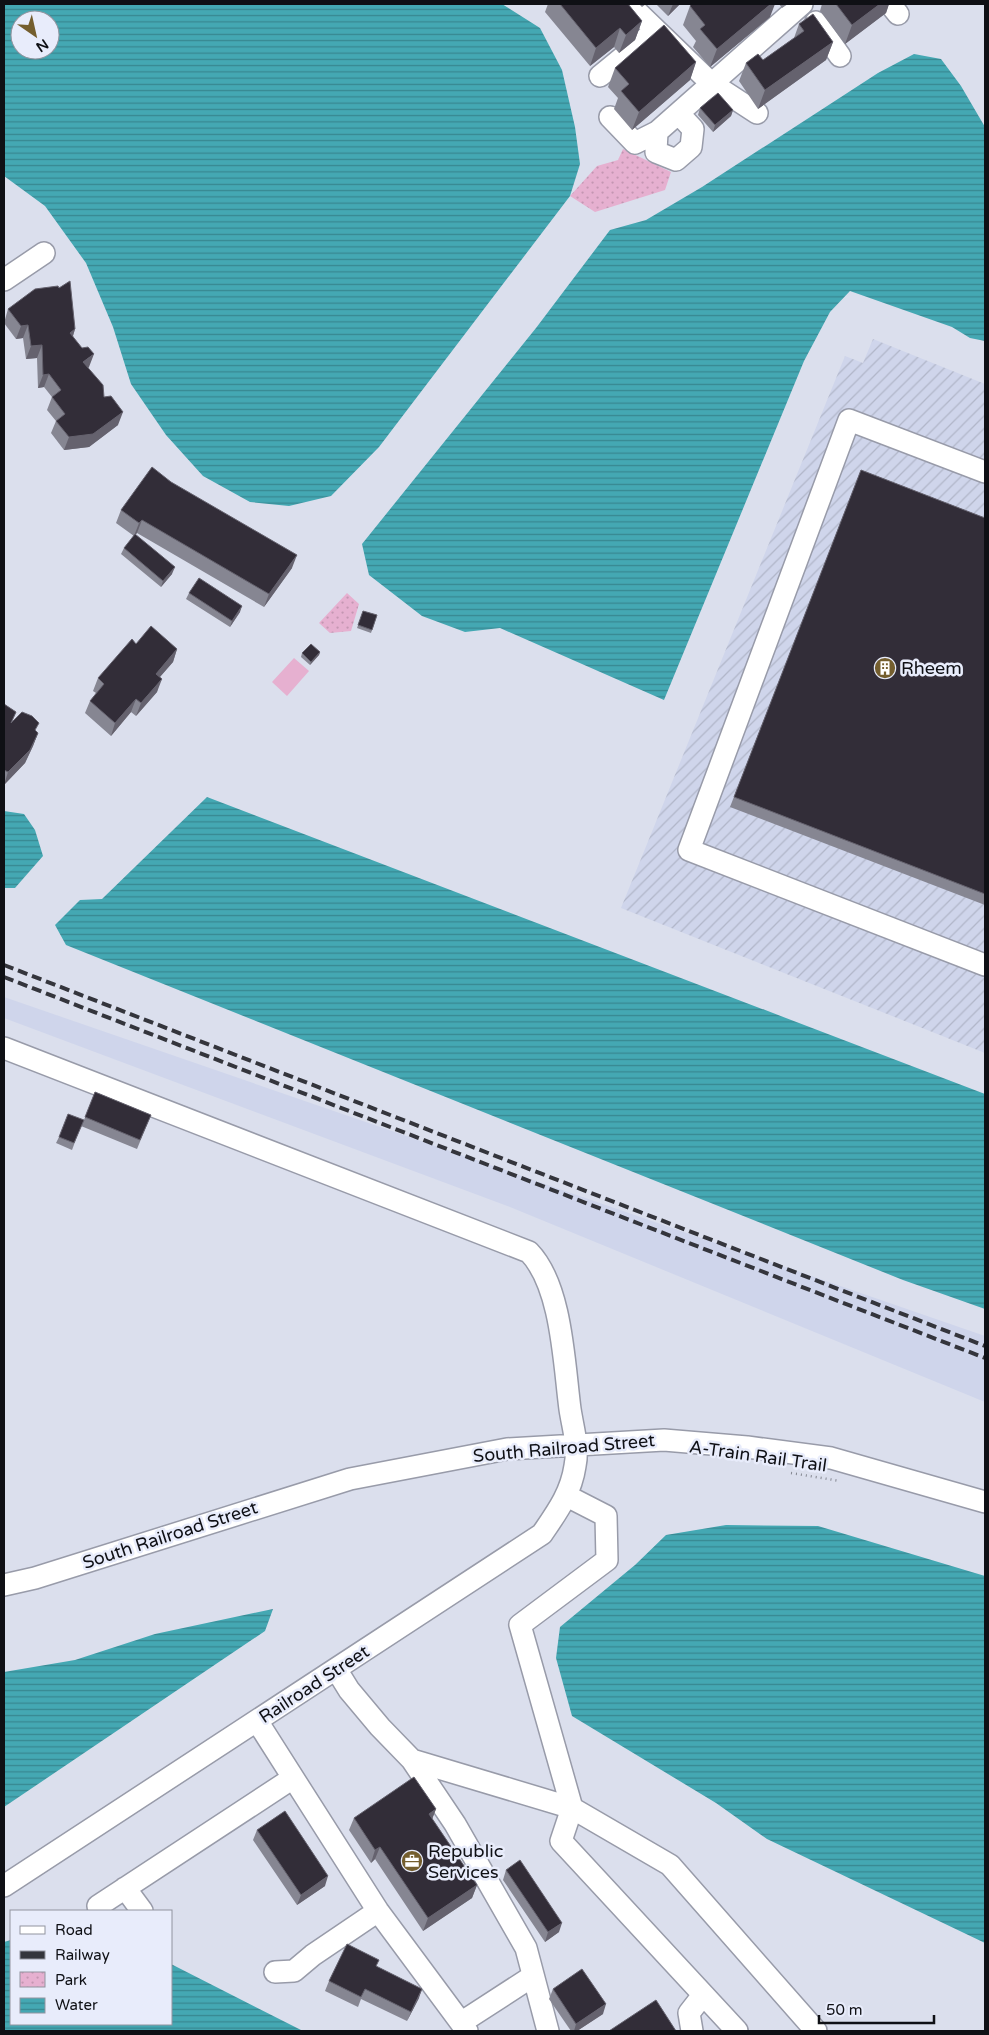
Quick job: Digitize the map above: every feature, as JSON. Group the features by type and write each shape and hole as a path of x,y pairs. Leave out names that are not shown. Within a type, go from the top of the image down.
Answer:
{"street":[{"path":"629,4 711,82 757,113"},
{"path":"610,117 635,143 657,132 679,114 711,82 777,11 802,4 840,56"},
{"path":"600,76 656,30"},
{"path":"657,132 656,152 676,160 691,147 693,129 679,114"},
{"path":"4,280 44,253"},
{"path":"985,472 849,420 689,850 985,965"},
{"name":"Railroad Street","path":"4,1048 529,1252 540,1264 548,1286 566,1356 570,1410 577,1446 575,1467 567,1496 542,1534 4,1886"},
{"name":"South Railroad Street","path":"4,1585 35,1578 350,1479 507,1449 664,1440 756,1448 831,1458 985,1502"},
{"path":"567,1496 606,1516 607,1560 520,1625 572,1808 561,1841 737,2031"},
{"path":"336,1669 368,1712 412,1760 455,1824 526,1948 548,2031"},
{"path":"257,1721 378,1911 464,2026 534,1976"},
{"path":"412,1760 572,1808 670,1865 816,2031"},
{"path":"98,1906 293,1778"},
{"path":"126,1888 141,1910"},
{"path":"275,1972 294,1971 313,1955 378,1911"},
{"path":"692,2031 689,2013 703,1995"}],"path":[{"name":"A-Train Rail Trail","path":"785,1472 843,1482"}],"shaded area":[{"path":"873,339 985,384 985,1053 621,908 845,356 863,363"},
{"path":"4,997 985,1336 985,1402 510,1207 4,1018"}],"green space":[{"path":"623,149 671,172 665,190 595,212 570,196 597,166 618,160"},
{"path":"347,593 359,604 351,631 330,633 319,623"},
{"path":"294,658 309,671 287,696 272,682"}],"water":[{"path":"4,4 502,4 540,28 562,70 575,127 580,164 570,196 379,447 331,496 289,506 250,502 203,476 166,435 131,384 113,327 86,263 45,206 4,176"},
{"path":"914,54 941,59 961,86 985,127 985,341 970,338 952,327 850,291 830,312 804,361 664,700 500,628 465,632 422,616 369,575 362,544 536,328 610,230 646,220 702,187 878,73"},
{"path":"207,797 985,1094 985,1309 903,1280 66,945 55,925 80,900 102,899"},
{"path":"4,811 24,814 35,830 43,856 15,888 4,888"},
{"path":"726,1525 818,1526 985,1576 985,1943 767,1839 716,1803 572,1716 556,1658 560,1627 635,1565 666,1535"},
{"path":"273,1609 265,1631 4,1807 4,1672 75,1660 155,1634"},
{"path":"10,1940 10,2025 172,2025 172,1965 303,2031 4,2031 4,1942"}],"building":[{"path":"560,4 628,4 642,21 626,35 620,28 596,48"},
{"path":"692,4 771,4 717,49 700,29 705,25 690,6"},
{"path":"836,4 880,4 852,25"},
{"path":"813,14 833,42 765,90 746,63 758,54 763,60 804,31 799,24"},
{"path":"664,25 696,62 639,112 621,91 629,84 615,68"},
{"path":"718,93 733,110 715,125 700,108"},
{"path":"70,281 75,329 70,333 82,348 88,347 94,354 83,362 103,385 104,397 111,396 123,412 93,434 69,437 56,421 65,414 52,397 61,390 49,374 43,375 42,345 31,346 28,325 21,326 8,309 35,289 58,286 59,288"},
{"path":"152,467 171,482 297,555 269,594 142,520 139,523 121,510"},
{"name":"Rheem","path":"861,470 985,518 985,894 734,797"},
{"path":"135,534 175,567 163,581 124,548"},
{"path":"199,578 242,606 232,621 189,593"},
{"path":"363,611 377,615 372,630 358,625"},
{"path":"151,626 177,649 156,674 162,679 141,703 136,699 115,723 90,701 104,684 98,678 132,639 136,644"},
{"path":"311,644 320,652 311,662 302,653"},
{"path":"4,704 16,712 11,723 22,712 32,716 39,723 35,730 38,733 30,750 8,772 4,770"},
{"path":"95,1092 151,1115 140,1140 85,1117"},
{"path":"68,1114 84,1120 74,1143 59,1137"},
{"name":"Republic Services","path":"414,1777 436,1809 429,1814 477,1885 428,1918 380,1847 375,1850 354,1818"},
{"path":"285,1811 328,1876 301,1895 257,1830"},
{"path":"520,1860 562,1923 548,1932 506,1870"},
{"path":"347,1944 379,1960 376,1966 422,1989 411,2012 365,1989 361,1997 329,1981"},
{"path":"582,1969 606,2004 576,2024 553,1989"},
{"path":"656,2000 676,2031 609,2031"}],"railway":[{"path":"4,965 985,1346"},
{"path":"4,977 985,1358"}],"place":[{"name":"Rheem","path":"885,668"},
{"name":"Republic Services","path":"412,1861"}]}
